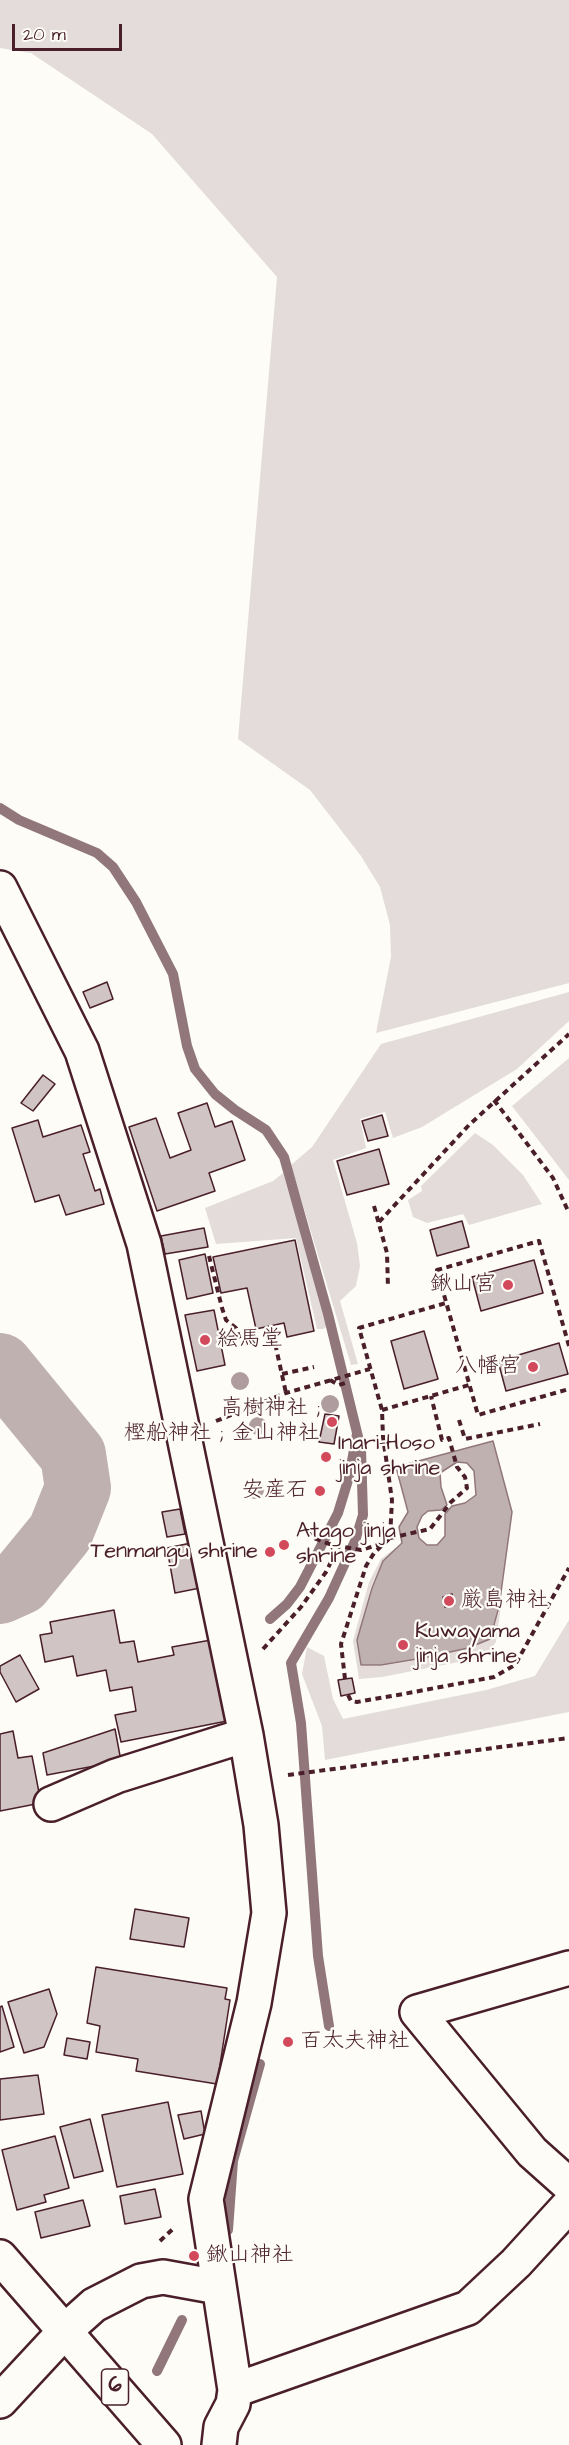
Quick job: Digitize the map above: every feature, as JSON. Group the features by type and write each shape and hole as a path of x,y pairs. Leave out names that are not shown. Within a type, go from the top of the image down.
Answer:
{"street":[{"path":"0,888 82,1051 144,1244 246,1735 261,1825 269,1912 254,2003 206,2199 235,2390 233,2404 221,2427 219,2445"},
{"path":"51,1804 116,1776 246,1735"},
{"path":"569,1968 417,2012 532,2152 569,2185"},
{"path":"235,2390 468,2308 516,2263 569,2205"},
{"name":"6","path":"0,2257 164,2445"},
{"path":"0,2401 66,2330 94,2305 141,2281 163,2277 218,2287"}],"path":[{"path":"379,1222 494,1100 569,1034"},
{"path":"494,1100 553,1178 569,1213"},
{"path":"374,1206 387,1253 388,1288"},
{"path":"569,1346 539,1241 437,1270 478,1415 569,1389"},
{"path":"209,1256 226,1320 236,1328 240,1340"},
{"path":"390,1538 392,1500 383,1437 382,1410 359,1328 446,1303"},
{"path":"273,1334 286,1393"},
{"path":"282,1374 314,1367"},
{"path":"216,1421 286,1393 370,1369"},
{"path":"330,1380 339,1385 345,1383"},
{"path":"382,1410 469,1385"},
{"path":"345,1679 341,1644 366,1566 390,1538 430,1529 451,1502 468,1488 465,1477 456,1463 449,1438 442,1440 431,1396"},
{"path":"459,1420 465,1439 540,1424"},
{"path":"299,1525 316,1539 332,1545 361,1550 385,1542"},
{"path":"261,1652 301,1607 341,1546"},
{"path":"348,1695 351,1701 357,1702 382,1698 494,1677 515,1665 569,1568"},
{"path":"298,1774 569,1738"}],"shaded area":[{"path":"0,0 569,0 569,983 376,1033 391,957 390,925 380,887 361,856 310,790 238,739 277,277 152,134 31,53 0,48"},
{"path":"569,992 569,1021 517,1069 422,1127 393,1138 385,1112 360,1119 366,1148 333,1160 357,1243 360,1266 356,1286 340,1301 358,1364 351,1365 291,1165 312,1147 381,1044"},
{"path":"569,1058 569,1180 512,1106"},
{"path":"475,1133 493,1145 523,1175 542,1204 469,1225 463,1214 427,1223 413,1217 408,1200 422,1191 421,1186"},
{"path":"283,1173 328,1326 323,1329 317,1329 296,1238 216,1244 205,1208 273,1181"},
{"path":"493,1441 512,1512 499,1607 490,1639 468,1648 423,1658 381,1665 361,1665 357,1640 372,1588 383,1561 402,1543 399,1527 408,1512 396,1467","holes":["457,1462 467,1463 474,1471 476,1495 465,1503 452,1506 445,1514 445,1536 437,1545 427,1545 419,1538 417,1527 422,1516 428,1511 441,1510 447,1505 441,1487 440,1473"]},
{"path":"402,1543 383,1561 371,1587 357,1640 361,1666 381,1666 423,1659 468,1648 490,1639 501,1606 496,1642 484,1657 382,1677 359,1679 353,1641 369,1582 381,1559"},
{"path":"569,1620 569,1712 325,1760 322,1726 302,1674 307,1647 324,1656 333,1699 343,1719 486,1690 535,1676"}],"building":[{"path":"107,982 113,999 90,1008 83,992"},
{"path":"43,1075 55,1084 33,1111 21,1103"},
{"path":"207,1103 215,1127 232,1121 245,1160 209,1173 215,1191 157,1211 129,1127 156,1118 170,1158 191,1150 178,1113"},
{"path":"382,1115 388,1136 368,1141 362,1121"},
{"path":"38,1120 43,1137 81,1125 90,1152 83,1154 95,1191 100,1189 104,1204 66,1215 59,1195 35,1202 12,1128"},
{"path":"379,1149 389,1184 347,1195 337,1161"},
{"path":"462,1221 469,1247 437,1256 430,1230"},
{"path":"204,1228 208,1247 165,1254 161,1236"},
{"path":"295,1240 314,1331 287,1337 284,1323 256,1329 247,1288 221,1293 213,1257"},
{"path":"205,1254 213,1293 187,1299 179,1260"},
{"name":"鍬山宮","path":"534,1260 543,1293 481,1311 472,1277"},
{"name":"絵馬堂","path":"214,1310 225,1365 197,1371 185,1315"},
{"path":"424,1331 438,1379 404,1389 391,1341"},
{"name":"八幡宮","path":"559,1343 568,1374 506,1391 498,1361"},
{"path":"325,1414 339,1416 334,1444 319,1442"},
{"path":"180,1509 185,1534 167,1537 162,1512"},
{"path":"191,1543 200,1588 175,1593 167,1548"},
{"name":"厳島神社","path":"452,1594 454,1605 445,1607 443,1597"},
{"path":"114,1610 120,1643 134,1641 138,1662 174,1655 172,1647 211,1640 227,1721 121,1742 115,1715 136,1711 132,1687 110,1691 106,1670 77,1676 73,1656 45,1662 40,1635 52,1633 50,1622"},
{"path":"20,1655 39,1689 16,1702 0,1672 0,1666"},
{"path":"352,1678 355,1693 341,1696 338,1680"},
{"path":"115,1729 121,1761 47,1775 43,1753"},
{"path":"13,1731 18,1758 32,1756 41,1803 0,1811 0,1734"},
{"path":"135,1909 189,1918 184,1947 130,1939"},
{"path":"96,1967 227,1988 225,1999 230,2000 217,2084 136,2071 138,2059 96,2052 100,2026 87,2023"},
{"path":"49,1989 57,2014 44,2047 24,2053 8,2002"},
{"path":"2,2006 14,2047 0,2052 0,2007"},
{"path":"67,2038 90,2042 87,2059 64,2055"},
{"path":"38,2075 44,2114 0,2120 0,2079"},
{"path":"168,2102 183,2174 117,2187 102,2115"},
{"path":"201,2111 205,2134 184,2139 178,2115"},
{"path":"90,2119 103,2171 74,2178 60,2127"},
{"path":"55,2136 69,2188 44,2195 46,2202 17,2210 2,2150"},
{"path":"155,2189 161,2217 125,2224 120,2196"},
{"path":"83,2200 90,2226 41,2238 35,2212"}],"waterway":[{"path":"0,808 19,820 97,853 113,867 136,902 173,974 187,1046 195,1069 215,1094 266,1130 284,1157 328,1314 361,1449 363,1515 355,1541 329,1598 291,1663 301,1723 318,1956 329,2026"},
{"path":"0,1366 73,1455 78,1488 60,1533 20,1582 0,1591"},
{"path":"270,1619 287,1604 300,1587 338,1513 349,1477 357,1434"},
{"path":"228,2230 233,2161 260,2064"},
{"path":"157,2371 182,2320"}],"place":[{"name":"鍬山宮","path":"508,1285"},
{"name":"絵馬堂","path":"205,1340"},
{"name":"八幡宮","path":"533,1367"},
{"name":"高樹神社 ; 樫船神社 ; 金山神社","path":"332,1422"},
{"name":"Inari-Hoso jinja shrine","path":"326,1457"},
{"name":"安産石","path":"320,1491"},
{"name":"Atago jinja shrine","path":"284,1545"},
{"name":"Tenmangu shrine","path":"270,1552"},
{"name":"厳島神社","path":"449,1601"},
{"name":"Kuwayama jinja shrine","path":"403,1645"},
{"name":"百太夫神社","path":"288,2042"},
{"name":"鍬山神社","path":"194,2256"}]}
